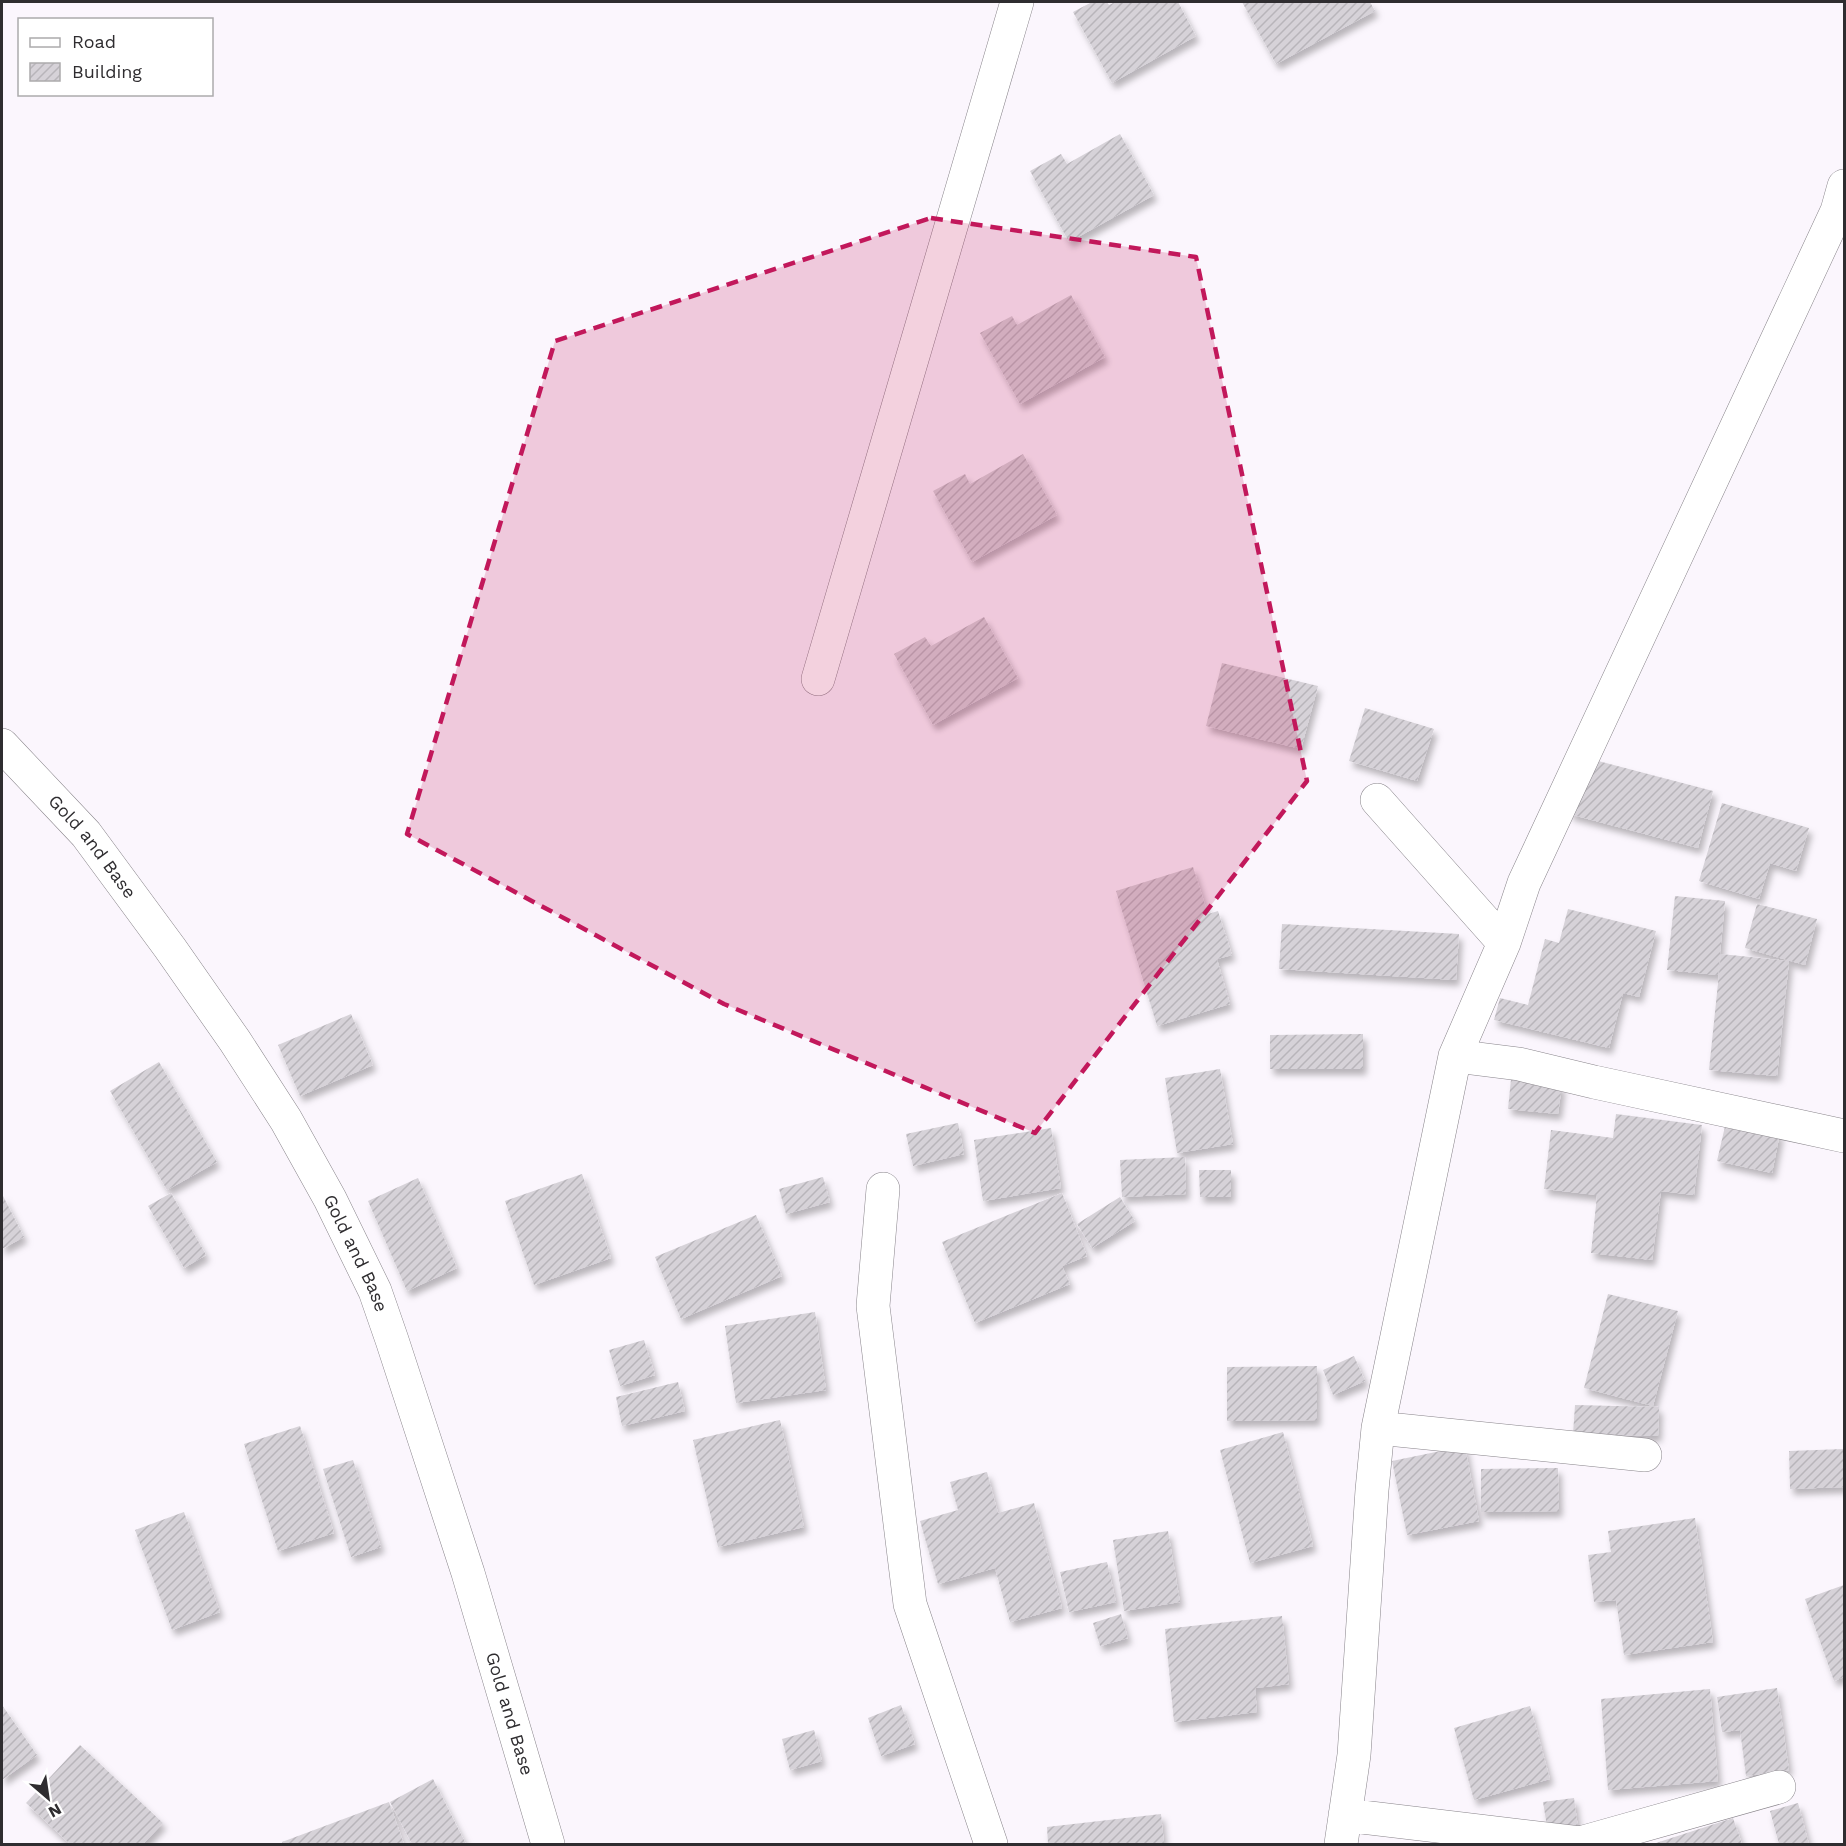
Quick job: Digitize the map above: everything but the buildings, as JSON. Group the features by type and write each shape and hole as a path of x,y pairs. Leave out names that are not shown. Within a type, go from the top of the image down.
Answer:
{"street":[{"path":"818,679 1017,2"},
{"path":"1779,1787 1580,1844 1343,1830 1354,1755 1378,1428 1455,1056 1504,944 1524,883 1837,211 1845,186"},
{"name":"Gold and Base","path":"2,745 86,834 170,948 235,1041 286,1120 330,1199 375,1291 392,1340 468,1573 548,1845"},
{"path":"1377,800 1504,944"},
{"path":"1455,1056 1519,1064 1845,1136"},
{"path":"883,1189 873,1306 910,1604 991,1845"},
{"path":"1378,1428 1645,1455"}],"highlighted area":[{"path":"931,218 1196,257 1307,781 1035,1133 724,1004 407,834 555,341"}]}
